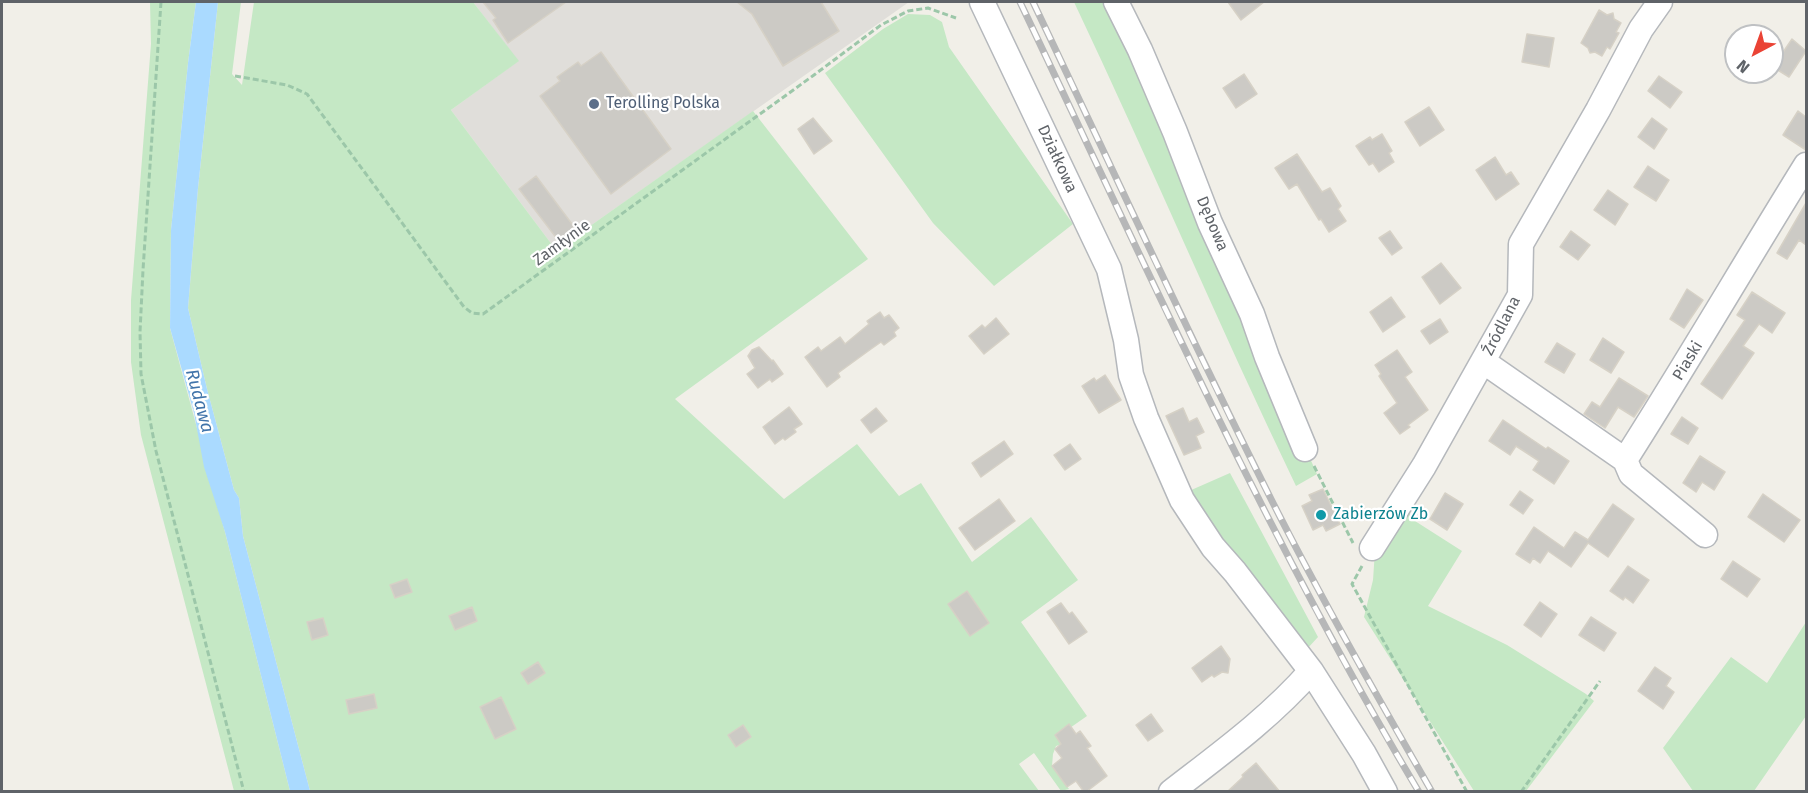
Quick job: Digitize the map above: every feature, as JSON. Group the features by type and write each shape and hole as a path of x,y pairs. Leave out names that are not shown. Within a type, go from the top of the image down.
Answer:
{"street":[{"name":"Działkowa","path":"982,2 1109,269 1122,320 1131,375 1146,418 1182,500 1213,547 1311,671 1364,754 1385,792"},
{"name":"Dębowa","path":"1116,2 1140,50 1210,223 1252,314 1305,449"},
{"name":"Źródlana","path":"1372,548 1424,466 1521,295 1521,244 1598,110 1641,29 1660,2"},
{"name":"Piaski","path":"1625,460 1676,381 1806,165"},
{"path":"1484,362 1625,460 1631,474 1705,536"},
{"path":"1171,792 1251,730 1311,671"}],"path":[{"path":"161,2 143,270 140,332 141,374 156,451 244,792"},
{"name":"Zamłynie","path":"235,76 286,85 307,94 464,307 472,314 483,314 881,25 908,11 928,8 956,18"},
{"path":"1305,449 1352,543 1372,548 1352,584 1467,792"},
{"path":"1521,792 1600,681"}],"shaded area":[{"path":"473,2 909,2 556,250 451,110 518,61"}],"green space":[{"path":"150,2 196,2 171,230 170,328 225,532 290,791 234,791 141,435 131,362 131,300 151,44"},
{"path":"218,2 241,2 232,74 242,85 254,2 473,2 519,61 451,110 556,250 753,111 868,259 675,399 784,499 857,444 899,496 921,483 972,562 1031,517 1078,580 1021,622 1087,716 1057,737 1062,744 1056,746 1052,766 1069,789 1061,791 1034,753 1019,764 1039,791 310,791 243,536 239,498 234,490 188,308"},
{"path":"1074,2 1110,2 1317,474 1296,486 1130,123"},
{"path":"908,14 930,15 942,22 949,47 1073,224 994,286 933,223 825,73 883,29"},
{"path":"1230,473 1318,637 1307,649 1214,532 1189,491"},
{"path":"1404,505 1415,521 1462,551 1428,606 1507,645 1594,701 1526,791 1474,791 1364,617 1373,580 1375,551"},
{"path":"1806,622 1806,716 1754,791 1693,791 1663,748 1731,657 1767,683"}],"water":[{"name":"Rudawa","path":"196,2 218,2 188,308 234,490 239,498 243,536 310,791 290,791 225,532 204,467 194,413 170,328 171,230"}],"building":[{"path":"483,2 566,2 508,43 493,20 496,18"},
{"path":"737,2 821,2 839,31 783,66 752,14"},
{"path":"1228,2 1264,2 1241,20"},
{"path":"1599,10 1607,15 1613,13 1614,19 1621,23 1616,32 1619,33 1610,49 1607,47 1602,56 1595,52 1590,53 1588,48 1581,43"},
{"path":"1527,34 1554,38 1549,67 1522,62"},
{"path":"1792,39 1806,51 1789,77 1784,74 1784,51"},
{"path":"601,52 671,149 611,194 540,96 560,81 557,77 578,62 581,66"},
{"path":"1244,74 1257,94 1236,108 1223,88"},
{"path":"1659,76 1682,92 1670,108 1648,91"},
{"path":"1429,107 1444,130 1420,146 1405,122"},
{"path":"1798,111 1806,117 1806,150 1783,135"},
{"path":"813,118 832,141 814,154 798,129"},
{"path":"1652,118 1667,129 1654,149 1638,137"},
{"path":"1382,134 1392,151 1389,153 1394,162 1379,172 1373,163 1369,165 1356,146 1370,137 1372,140"},
{"path":"1297,154 1322,192 1330,188 1341,206 1338,209 1346,221 1329,232 1297,184 1289,189 1275,168"},
{"path":"1495,157 1506,175 1511,172 1519,184 1496,200 1476,170"},
{"path":"1648,166 1669,180 1656,201 1634,187"},
{"path":"536,176 575,228 558,240 519,189"},
{"path":"1608,190 1628,204 1615,225 1594,210"},
{"path":"1806,203 1806,245 1799,240 1787,259 1777,253"},
{"path":"1390,231 1402,248 1392,255 1379,238"},
{"path":"1571,231 1590,245 1578,260 1560,247"},
{"path":"1441,263 1461,288 1440,304 1422,277"},
{"path":"1687,289 1703,300 1684,328 1670,319"},
{"path":"1752,292 1785,313 1772,333 1759,324 1743,346 1754,353 1722,399 1701,384 1745,320 1737,315"},
{"path":"1391,297 1405,317 1383,332 1370,312"},
{"path":"880,312 884,318 889,315 899,328 894,332 896,336 884,345 881,342 838,373 840,377 827,387 805,357 818,347 821,351 840,337 845,344 869,324 867,321"},
{"path":"996,318 1009,334 984,354 969,336 982,325 985,328"},
{"path":"1440,319 1448,332 1430,344 1421,331"},
{"path":"1603,338 1624,352 1611,373 1590,360"},
{"path":"1557,343 1575,354 1564,373 1545,362"},
{"path":"759,347 773,360 783,374 772,382 770,379 758,388 747,374 755,368 748,356 752,350"},
{"path":"1397,350 1412,372 1405,377 1428,410 1400,434 1384,413 1397,403 1379,376 1381,374 1375,365"},
{"path":"1105,375 1121,400 1099,413 1082,386 1094,378 1096,381"},
{"path":"1619,378 1648,396 1634,417 1618,407 1605,428 1584,414 1592,402 1600,407"},
{"path":"789,407 802,424 794,429 796,432 775,444 763,427"},
{"path":"876,408 887,421 871,433 861,420"},
{"path":"1183,408 1189,422 1197,418 1204,432 1196,436 1201,448 1184,455 1166,416"},
{"path":"1682,417 1698,428 1688,444 1671,434"},
{"path":"1503,420 1546,449 1548,447 1569,461 1554,484 1533,470 1539,461 1516,446 1510,455 1489,441"},
{"path":"1004,441 1013,454 981,477 972,463"},
{"path":"1070,444 1081,459 1065,470 1054,455"},
{"path":"1700,456 1725,472 1714,490 1702,482 1696,492 1683,483"},
{"name":"Zabierzów Zb","path":"1323,489 1340,524 1326,531 1323,525 1313,530 1302,506 1312,501 1309,495"},
{"path":"1520,491 1533,500 1523,514 1510,505"},
{"path":"1445,493 1463,504 1447,530 1430,519"},
{"path":"1763,494 1800,520 1784,542 1748,517"},
{"path":"999,499 1015,521 975,550 959,528"},
{"path":"1613,504 1634,519 1608,557 1588,543 1571,567 1548,551 1540,563 1533,558 1530,563 1516,554 1534,527 1564,548 1575,532 1588,540"},
{"path":"1733,561 1760,579 1747,597 1721,579"},
{"path":"1628,566 1649,580 1633,603 1625,597 1623,600 1610,591"},
{"path":"407,579 412,592 395,598 390,585"},
{"path":"967,591 989,623 970,636 948,604"},
{"path":"1540,602 1557,614 1541,637 1524,625"},
{"path":"1061,603 1069,614 1072,612 1087,632 1069,644 1047,612"},
{"path":"472,607 477,621 455,630 449,616"},
{"path":"1591,617 1616,633 1604,651 1579,635"},
{"path":"323,618 328,635 312,640 307,622"},
{"path":"1221,646 1230,659 1228,673 1222,672 1214,677 1212,675 1202,682 1192,668"},
{"path":"538,662 545,673 528,684 521,673"},
{"path":"1655,667 1671,678 1666,686 1674,692 1663,709 1638,691"},
{"path":"374,694 377,708 349,714 346,700"},
{"path":"501,697 516,729 495,739 480,707"},
{"path":"1151,714 1163,731 1148,741 1136,725"},
{"path":"1069,724 1076,734 1080,731 1091,746 1087,748 1107,776 1086,792 1076,781 1067,787 1052,766 1062,758 1055,749 1061,744 1055,735"},
{"path":"743,725 751,737 736,747 728,735"},
{"path":"1256,763 1280,792 1227,792 1243,777 1242,775"}],"railway":[{"path":"1020,2 1259,501 1363,696 1419,792"},
{"path":"1033,2 1272,501 1370,684 1432,792"}],"place":[{"name":"Terolling Polska","path":"594,104"},
{"name":"Zabierzów Zb","path":"1321,515"}]}
